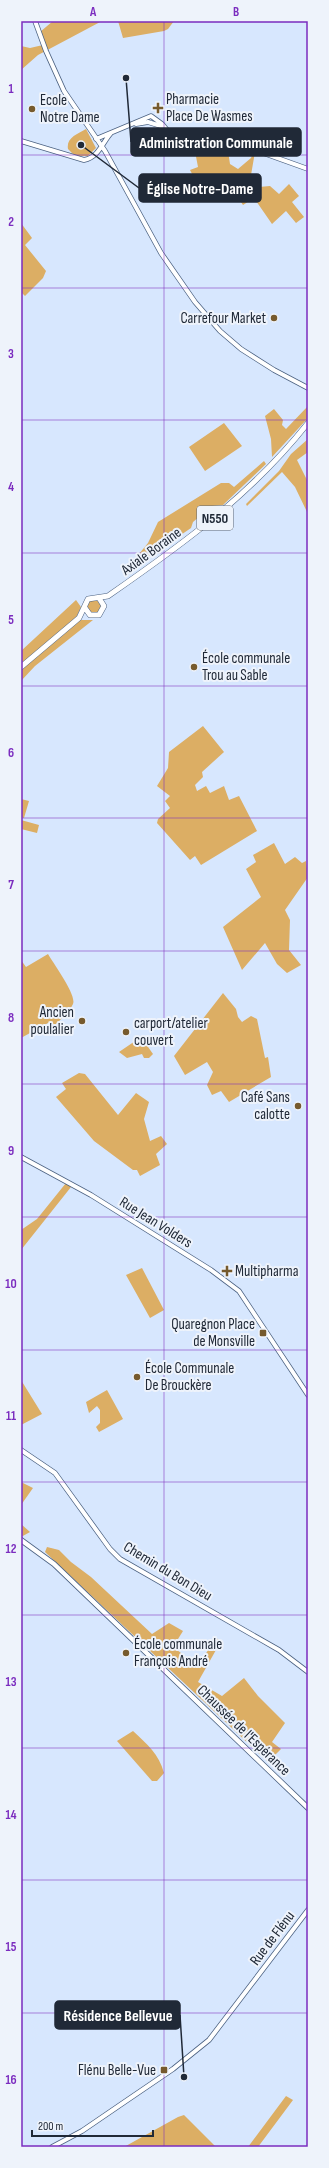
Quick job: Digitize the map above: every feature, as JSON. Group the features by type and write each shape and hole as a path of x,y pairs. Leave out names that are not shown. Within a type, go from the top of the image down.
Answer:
{"main road":[{"name":"Axiale Boraine","path":"108,596 178,547 231,505 263,475 308,424"},
{"name":"N550","path":"21,667 79,618 88,599 108,596"},
{"path":"104,606 108,596"},
{"path":"98,598 104,606"},
{"name":"N550","path":"79,618 90,615 99,615 104,606"},
{"path":"84,608 90,615"},
{"name":"Chaussée de l'Espérance","path":"21,1540 54,1564 308,1808"}],"street":[{"path":"35,21 49,61 64,91 106,155 161,253 194,302 220,331 241,349 261,363 308,388"},
{"path":"96,139 113,131 150,120 176,133 198,133 228,140 308,169"},
{"path":"21,141 84,160 89,159 101,149 104,141 113,131"},
{"name":"Rue Jean Volders","path":"21,1157 76,1186 224,1279 241,1293 308,1395"},
{"name":"Chemin du Bon Dieu","path":"21,1450 55,1473 110,1549 120,1559 279,1650 308,1672"},
{"name":"Rue de Flénu","path":"52,2147 82,2131 201,2047 219,2029 308,1910"}],"shaded area":[{"path":"53,21 102,21 38,55 21,70 21,46 30,48 43,45 40,32"},
{"path":"118,21 174,21 168,29 164,31 123,38"},
{"path":"86,129 96,148 88,156 75,156 68,149 70,139"},
{"path":"194,146 216,149 217,147 228,151 230,164 238,169 251,158 254,151 251,175 259,187 270,186 279,194 289,184 299,196 292,202 304,217 296,223 286,211 272,224 254,198 243,205 236,195 224,200 212,185 201,191 190,170 198,167"},
{"path":"21,223 32,238 25,245 46,271 43,278 25,296 21,292"},
{"path":"308,406 308,418 272,457 271,439 265,416 274,409 283,420 282,425 286,429"},
{"path":"224,423 242,446 205,471 189,447"},
{"path":"308,439 308,452 297,460 308,482 308,514 295,487 282,472 247,506 246,504 279,471 291,454"},
{"path":"264,461 266,464 223,505 212,506 193,522 191,528 144,560 139,554 148,543 158,522 221,483 229,483 234,487"},
{"path":"76,600 81,607 77,616 80,620 93,620 35,666 21,681 21,651"},
{"path":"97,600 101,606 98,613 93,614 89,612 87,605 89,601"},
{"path":"203,726 224,752 202,772 203,777 195,785 197,791 206,786 210,793 224,786 229,800 239,796 257,831 201,865 195,856 190,860 157,823 158,819 170,808 165,801 170,796 157,786 168,768 169,752"},
{"path":"21,799 29,801 24,818 21,817"},
{"path":"21,820 39,825 37,833 21,829"},
{"path":"274,843 285,864 295,857 302,863 306,861 308,877 285,910 290,920 289,950 301,965 287,973 277,964 265,943 242,970 223,927 261,897 246,869 256,862 253,855"},
{"path":"48,954 68,987 73,1004 55,1025 48,1023 21,1038 21,960 26,967"},
{"path":"223,993 236,1009 238,1017 242,1022 251,1016 257,1019 265,1058 268,1057 271,1077 229,1102 221,1091 212,1095 207,1085 213,1072 207,1062 185,1075 174,1056"},
{"path":"141,1037 153,1054 149,1058 144,1058 142,1054 127,1058 119,1052"},
{"path":"79,1073 85,1074 118,1115 136,1093 149,1102 144,1119 150,1141 161,1136 167,1144 156,1154 160,1165 140,1176 137,1170 133,1170 94,1141 56,1097 66,1089 62,1083"},
{"path":"66,1183 71,1187 21,1250 21,1230 37,1219"},
{"path":"142,1268 164,1310 150,1318 126,1275"},
{"path":"21,1380 42,1414 21,1425"},
{"path":"107,1390 123,1419 99,1432 96,1427 100,1423 100,1410 97,1406 89,1413 86,1402"},
{"path":"21,1482 33,1488 21,1505"},
{"path":"21,1524 30,1532 21,1537"},
{"path":"47,1547 59,1550 71,1562 91,1577 152,1634 169,1623 183,1631 173,1647 181,1653 182,1659 197,1667 216,1638 221,1641 198,1682 222,1696 244,1678 258,1696 285,1723 272,1742 281,1749 268,1762 45,1552"},
{"path":"133,1731 152,1750 162,1766 164,1773 157,1781 152,1781 117,1741"},
{"path":"286,2096 293,2100 258,2147 248,2147"},
{"path":"184,2115 216,2147 124,2147 178,2117"}],"place":[{"name":"Administration Communale","path":"126,78"},
{"name":"Pharmacie Place De Wasmes","path":"158,108"},
{"name":"Ecole Notre Dame","path":"32,109"},
{"name":"Église Notre-Dame","path":"81,145"},
{"name":"Carrefour Market","path":"274,318"},
{"name":"École communale Trou au Sable","path":"194,667"},
{"name":"Ancien poulalier","path":"82,1021"},
{"name":"carport/atelier couvert","path":"126,1032"},
{"name":"Café Sans calotte","path":"298,1106"},
{"name":"Multipharma","path":"227,1271"},
{"name":"Quaregnon Place de Monsville","path":"263,1333"},
{"name":"École Communale De Brouckère","path":"137,1377"},
{"name":"École communale François André","path":"126,1653"},
{"name":"Flénu Belle-Vue","path":"164,2070"},
{"name":"Résidence Bellevue","path":"184,2077"}]}
